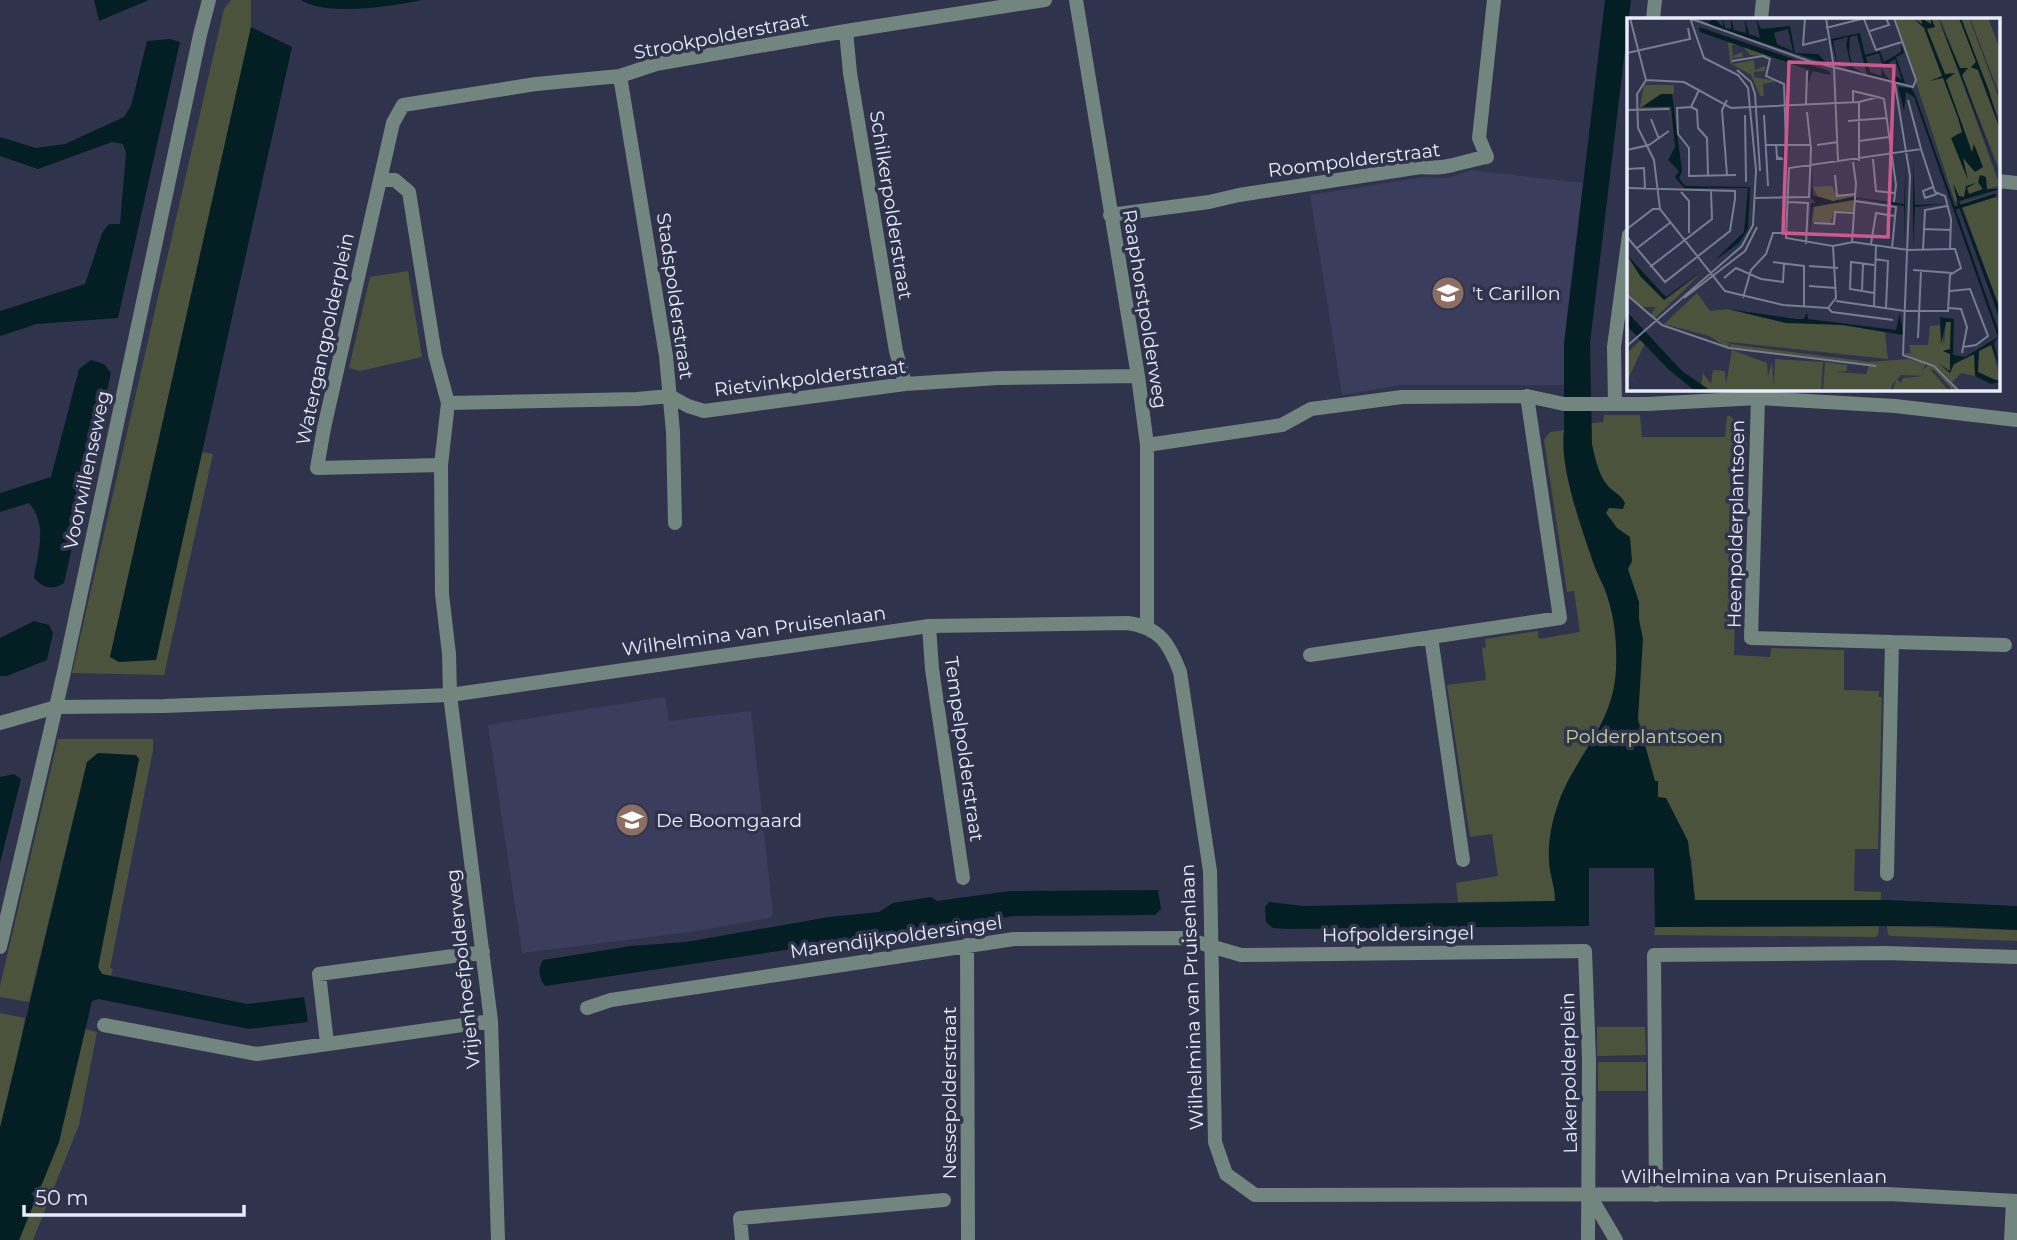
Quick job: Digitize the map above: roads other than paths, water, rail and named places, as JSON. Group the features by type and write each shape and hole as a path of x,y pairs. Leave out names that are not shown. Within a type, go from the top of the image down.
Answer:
{"street":[{"name":"Voorwillenseweg","path":"0,947 56,707 209,0"},
{"name":"Strookpolderstraat","path":"403,106 537,84 620,76 656,64 1045,0"},
{"name":"Raaphorstpolderweg","path":"1076,0 1147,445 1147,626"},
{"name":"Roompolderstraat","path":"1110,215 1209,202 1421,167 1446,168 1467,160 1487,157 1479,138 1494,0"},
{"path":"1653,18 1654,0"},
{"path":"1761,18 1763,0"},
{"name":"Schilkerpolderstraat","path":"846,31 850,73 895,351 905,384"},
{"name":"Stadspolderstraat","path":"620,76 666,356 673,432 675,523"},
{"name":"Watergangpolderplein","path":"403,106 393,123 317,468 441,464"},
{"path":"380,180 395,180 409,192 435,355 448,403 441,464 442,594 449,654 450,695"},
{"path":"1615,404 1614,347 1627,250"},
{"name":"Rietvinkpolderstraat","path":"448,403 670,396 704,411 905,384 998,378 1138,376"},
{"path":"1310,655 1560,618 1527,396"},
{"path":"1147,445 1282,425 1311,409 1402,397 1527,396 1564,404 1758,398 1883,405 2017,420"},
{"name":"Heenpolderplantsoen","path":"1758,398 1751,638 2005,645"},
{"name":"Wilhelmina van Pruisenlaan","path":"0,723 56,707 164,706 450,695 929,625 1128,623 1147,626 1171,648 1180,672 1210,871 1215,1143 1226,1174 1255,1195 1888,1194 2015,1201"},
{"name":"Tempelpolderstraat","path":"929,625 932,669 963,878"},
{"path":"1431,637 1464,860"},
{"path":"1886,874 1892,642"},
{"name":"Vrijenhoefpolderweg","path":"450,695 491,1021 498,1240"},
{"name":"Marendijkpoldersingel","path":"587,1008 611,1000 1014,939 1183,938 1212,947"},
{"name":"Nessepolderstraat","path":"967,945 968,1240"},
{"name":"Hofpoldersingel","path":"1212,947 1241,955 1586,951"},
{"name":"Lakerpolderplein","path":"1586,951 1590,1195 1588,1240"},
{"path":"327,1043 319,974 483,952"},
{"path":"1656,1195 1654,955 1885,953 2017,957"},
{"path":"104,1025 257,1054 491,1021"},
{"name":"Lakerpolderplein","path":"1590,1195 1616,1240"},
{"path":"742,1240 740,1218 944,1200"},
{"path":"2011,1240 2015,1201"}],"place":[{"name":"'t Carillon","path":"1448,293"},
{"name":"De Boomgaard","path":"632,820"}],"park label":[{"name":"Polderplantsoen","path":"1644,736"}]}
